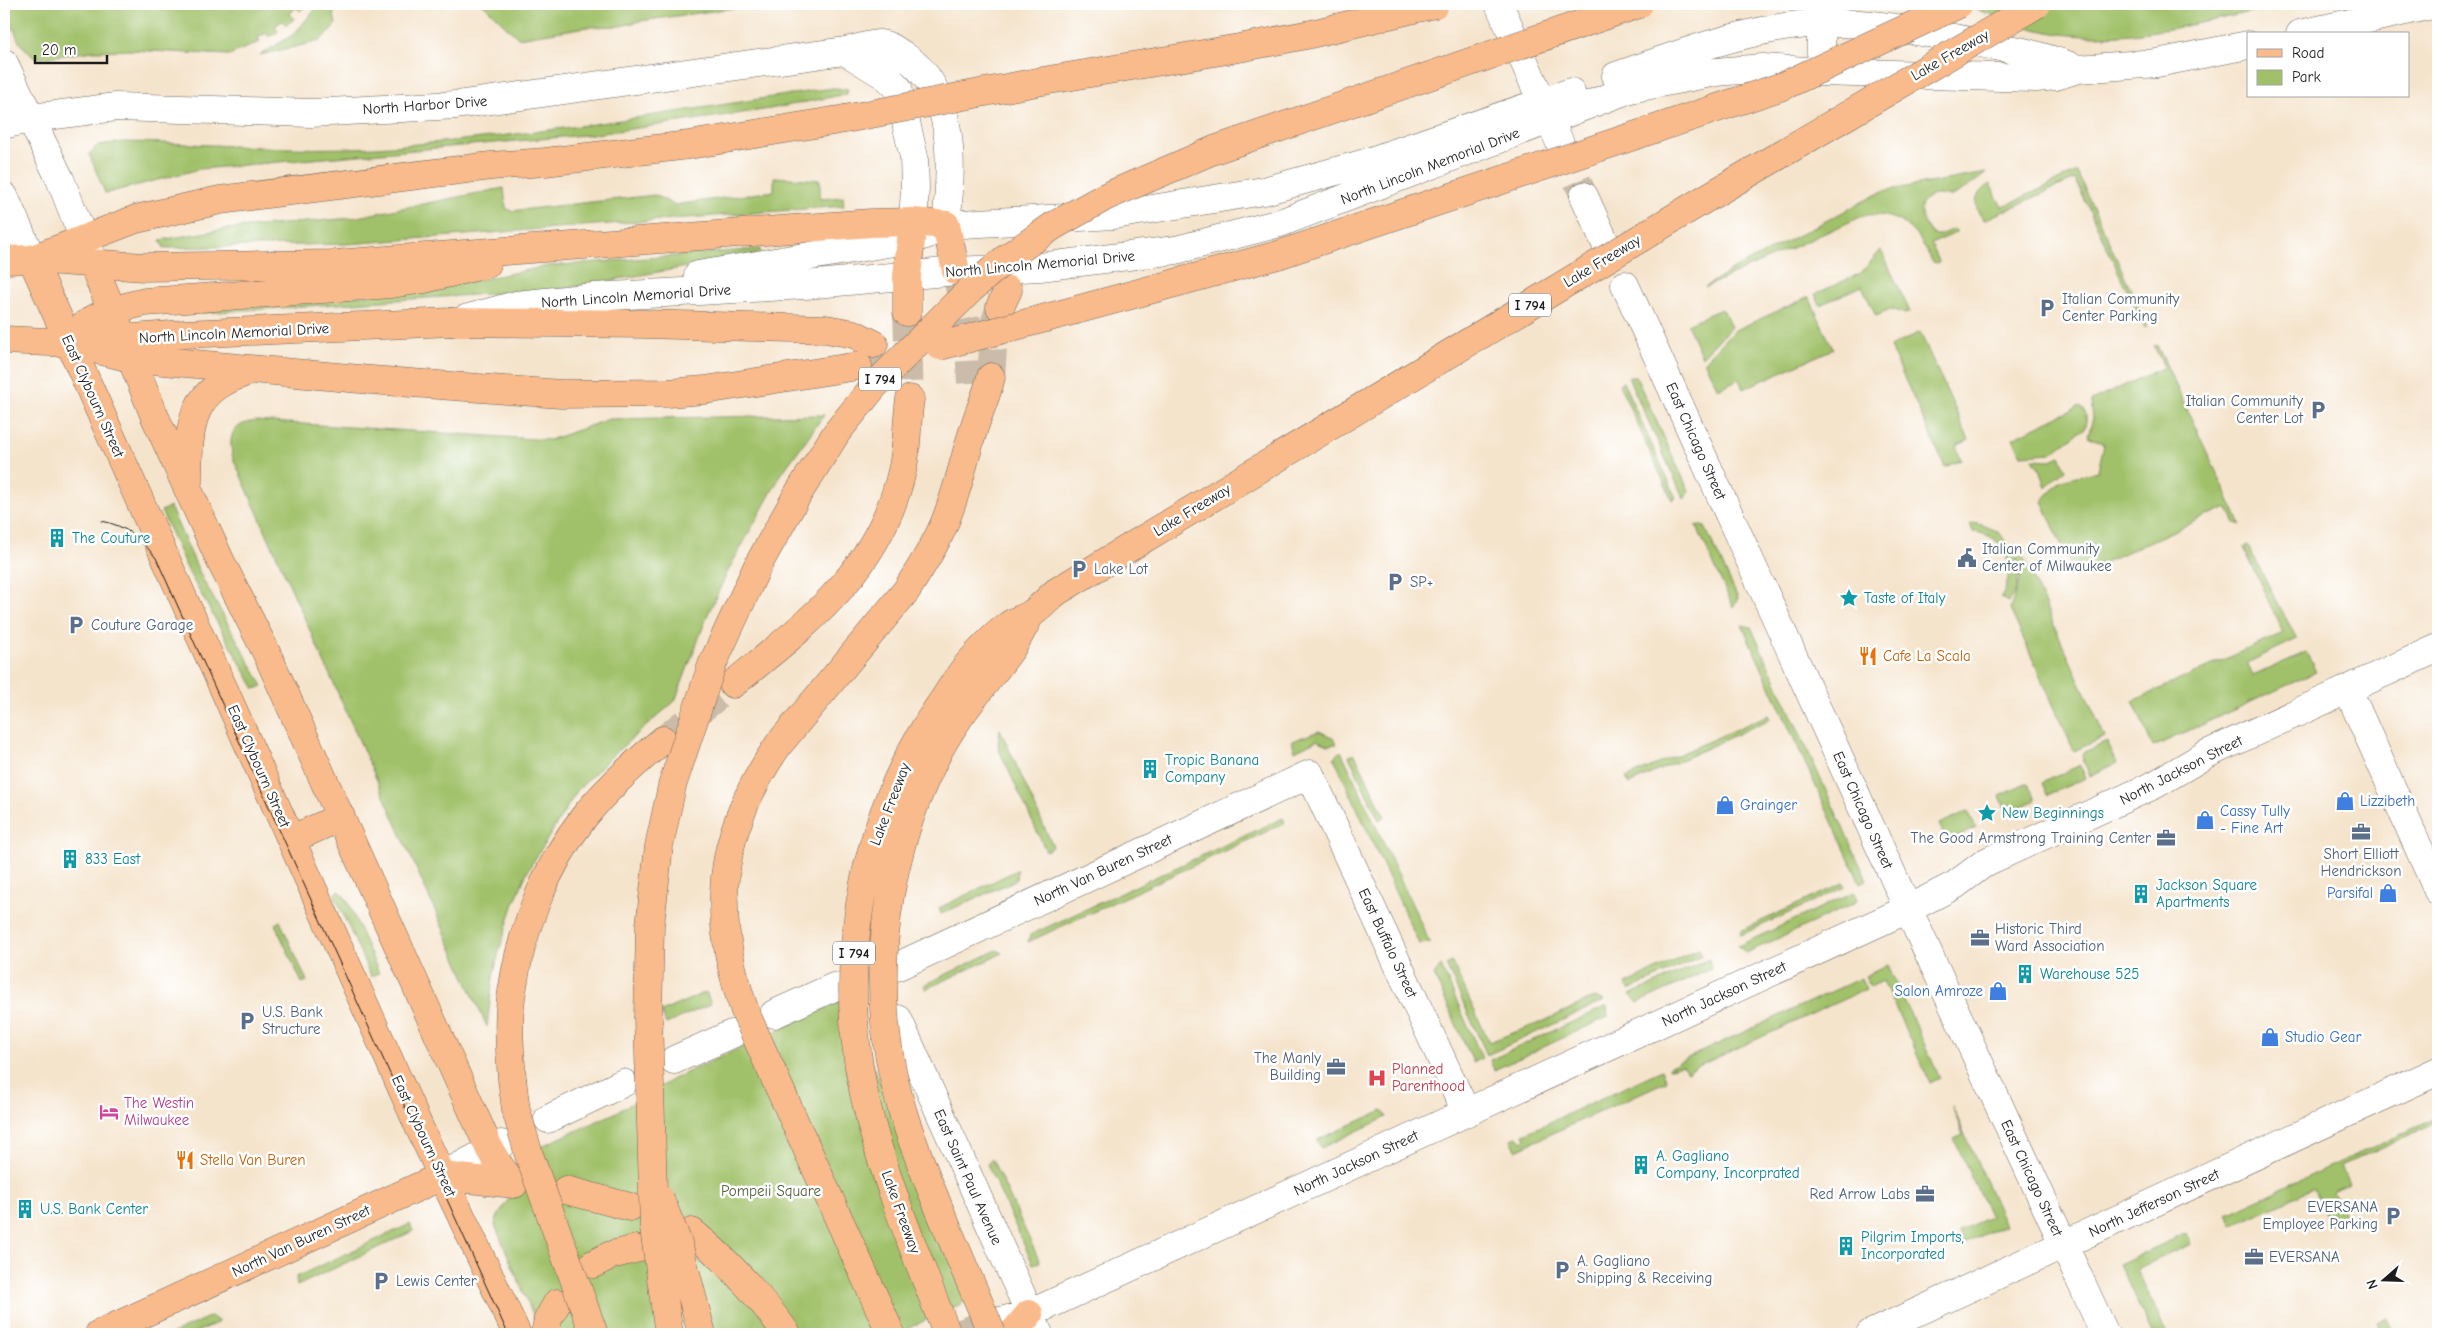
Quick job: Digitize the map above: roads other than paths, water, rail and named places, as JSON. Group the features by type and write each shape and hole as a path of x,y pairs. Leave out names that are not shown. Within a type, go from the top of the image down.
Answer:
{"main road":[{"path":"32,259 136,219 220,200 491,166 545,162 680,146 845,119 1032,83 1248,47 1436,4"},
{"name":"I 794","path":"669,1334 654,1228 648,1017 650,925 659,846 672,786 712,665 758,564 799,492 832,440 874,385 942,315 1004,260 1053,226 1105,197 1214,150 1639,4"},
{"path":"940,346 1278,255 1700,115 1783,86 1959,4"},
{"name":"Lake Freeway","path":"947,1334 881,1158 870,1119 857,1055 853,1015 853,967 860,901 874,840 897,778 927,724 968,664 1010,623 1030,615 1056,592 1719,191 2037,4"},
{"path":"946,225 956,271"},
{"name":"North Lincoln Memorial Drive","path":"4,260 32,259 144,267 335,264 804,228 912,230 946,225"},
{"path":"907,312 907,276 912,230"},
{"path":"70,343 75,333 86,324 111,311 145,302 276,294 424,280 479,267 519,250"},
{"name":"East Clybourn Street","path":"32,259 292,839 357,990 517,1334"},
{"path":"93,264 126,348 220,562 268,656 495,1147 500,1167 514,1184 442,1176"},
{"path":"451,322 826,329 854,334 874,344"},
{"name":"North Lincoln Memorial Drive","path":"126,348 451,322"},
{"path":"4,340 126,348 253,370 561,394 668,393 732,386 858,366"},
{"path":"188,491 189,443 202,400 220,383 253,370"},
{"path":"891,1334 763,1053 733,975 723,916 727,862 735,829 761,770 779,744 906,591 923,564 948,512 974,426 986,400 981,380"},
{"path":"733,684 806,624 838,594 877,538 902,471 908,434 908,403"},
{"path":"1030,615 1012,647 955,723 915,801 904,831 892,878 883,958 888,1041 893,1072 906,1124 1002,1330 1034,1324"},
{"path":"594,1334 541,1190 520,1124 512,1079 510,1011 512,993 521,945 544,886 562,850 584,817 627,771 663,740"},
{"path":"292,839 341,817"},
{"name":"North Van Buren Street","path":"99,1334 442,1176"},
{"path":"654,1184 678,1242 702,1334"},
{"path":"566,1190 630,1207"},
{"path":"694,1239 723,1257 766,1304 787,1334"},
{"path":"593,1264 611,1255 634,1249"},
{"path":"545,1334 548,1319 557,1303"}],"street":[{"path":"1499,4 1550,122"},
{"path":"2309,32 2437,4"},
{"path":"1821,23 1821,52"},
{"name":"North Lincoln Memorial Drive","path":"946,225 1114,215 1264,191 1362,164 1550,122 1713,44 1785,26 1821,23 1850,24 1920,31 2026,51 2078,69"},
{"name":"North Harbor Drive","path":"4,125 32,118 116,107 311,113 456,105 845,51 881,44 894,48 920,67 933,86 946,124 949,146 950,187 946,225"},
{"name":"North Lincoln Memorial Drive","path":"451,322 516,305 594,297 956,271 1040,267 1119,259 1176,250 1280,223 1550,122 1602,98 1643,86 1738,70 1763,68 1819,72 2036,78 2056,76 2078,69 2157,64 2247,45"},
{"path":"594,297 912,230 915,188 914,157 898,88 887,77 845,51"},
{"path":"4,63 60,179 93,264"},
{"name":"East Clybourn Street","path":"4,196 32,259"},
{"path":"1584,196 1605,242"},
{"name":"East Chicago Street","path":"1625,285 1908,909 2105,1334"},
{"name":"North Jackson Street","path":"1034,1324 1466,1112 1908,909 1955,885 1986,862 2156,784 2207,754 2438,648"},
{"path":"2348,690 2438,891"},
{"name":"North Van Buren Street","path":"896,968 1310,774"},
{"name":"East Buffalo Street","path":"1310,774 1466,1112"},
{"path":"774,1014 834,987"},
{"name":"East Saint Paul Avenue","path":"898,1019 1034,1324"},
{"path":"674,1060 732,1034"},
{"name":"North Jefferson Street","path":"1870,1334 2438,1071"},
{"path":"548,1119 624,1083"},
{"name":"North Van Buren Street","path":"442,1176 495,1147"}],"tunnel":[{"path":"1560,143 1584,196"},
{"path":"957,278 968,327 971,383"},
{"path":"991,377 995,321 999,310"},
{"path":"907,312 910,399"},
{"path":"858,366 915,352"},
{"path":"663,740 733,684"},
{"path":"959,1334 976,1327 1000,1321"}],"tram line":[{"path":"102,521 119,526 133,534 156,558 508,1334"}],"place":[{"name":"Italian Community Center Parking","path":"2047,308"},
{"name":"Italian Community Center Lot","path":"2318,410"},
{"name":"The Couture","path":"57,538"},
{"name":"Italian Community Center of Milwaukee","path":"1967,558"},
{"name":"Lake Lot","path":"1079,569"},
{"name":"SP+","path":"1395,582"},
{"name":"Taste of Italy","path":"1849,598"},
{"name":"Couture Garage","path":"76,625"},
{"name":"Cafe La Scala","path":"1868,656"},
{"name":"Tropic Banana Company","path":"1150,769"},
{"name":"Lizzibeth","path":"2345,801"},
{"name":"Grainger","path":"1725,805"},
{"name":"New Beginnings","path":"1987,813"},
{"name":"Cassy Tully - Fine Art","path":"2205,820"},
{"name":"Short Elliott Hendrickson","path":"2361,832"},
{"name":"The Good Armstrong Training Center","path":"2166,838"},
{"name":"833 East","path":"70,859"},
{"name":"Parsifal","path":"2388,893"},
{"name":"Jackson Square Apartments","path":"2141,894"},
{"name":"Historic Third Ward Association","path":"1980,938"},
{"name":"Warehouse 525","path":"2025,974"},
{"name":"Salon Amroze","path":"1998,991"},
{"name":"U.S. Bank Structure","path":"247,1021"},
{"name":"Studio Gear","path":"2270,1037"},
{"name":"The Manly Building","path":"1336,1067"},
{"name":"Planned Parenthood","path":"1377,1078"},
{"name":"The Westin Milwaukee","path":"109,1112"},
{"name":"Stella Van Buren","path":"185,1160"},
{"name":"A. Gagliano Company, Incorprated","path":"1641,1165"},
{"name":"Red Arrow Labs","path":"1925,1194"},
{"name":"U.S. Bank Center","path":"25,1209"},
{"name":"EVERSANA Employee Parking","path":"2393,1216"},
{"name":"Pilgrim Imports, Incorporated","path":"1846,1246"},
{"name":"EVERSANA","path":"2254,1257"},
{"name":"A. Gagliano Shipping & Receiving","path":"1562,1270"},
{"name":"Lewis Center","path":"381,1281"}],"park label":[{"name":"Pompeii Square","path":"771,1191"}]}
